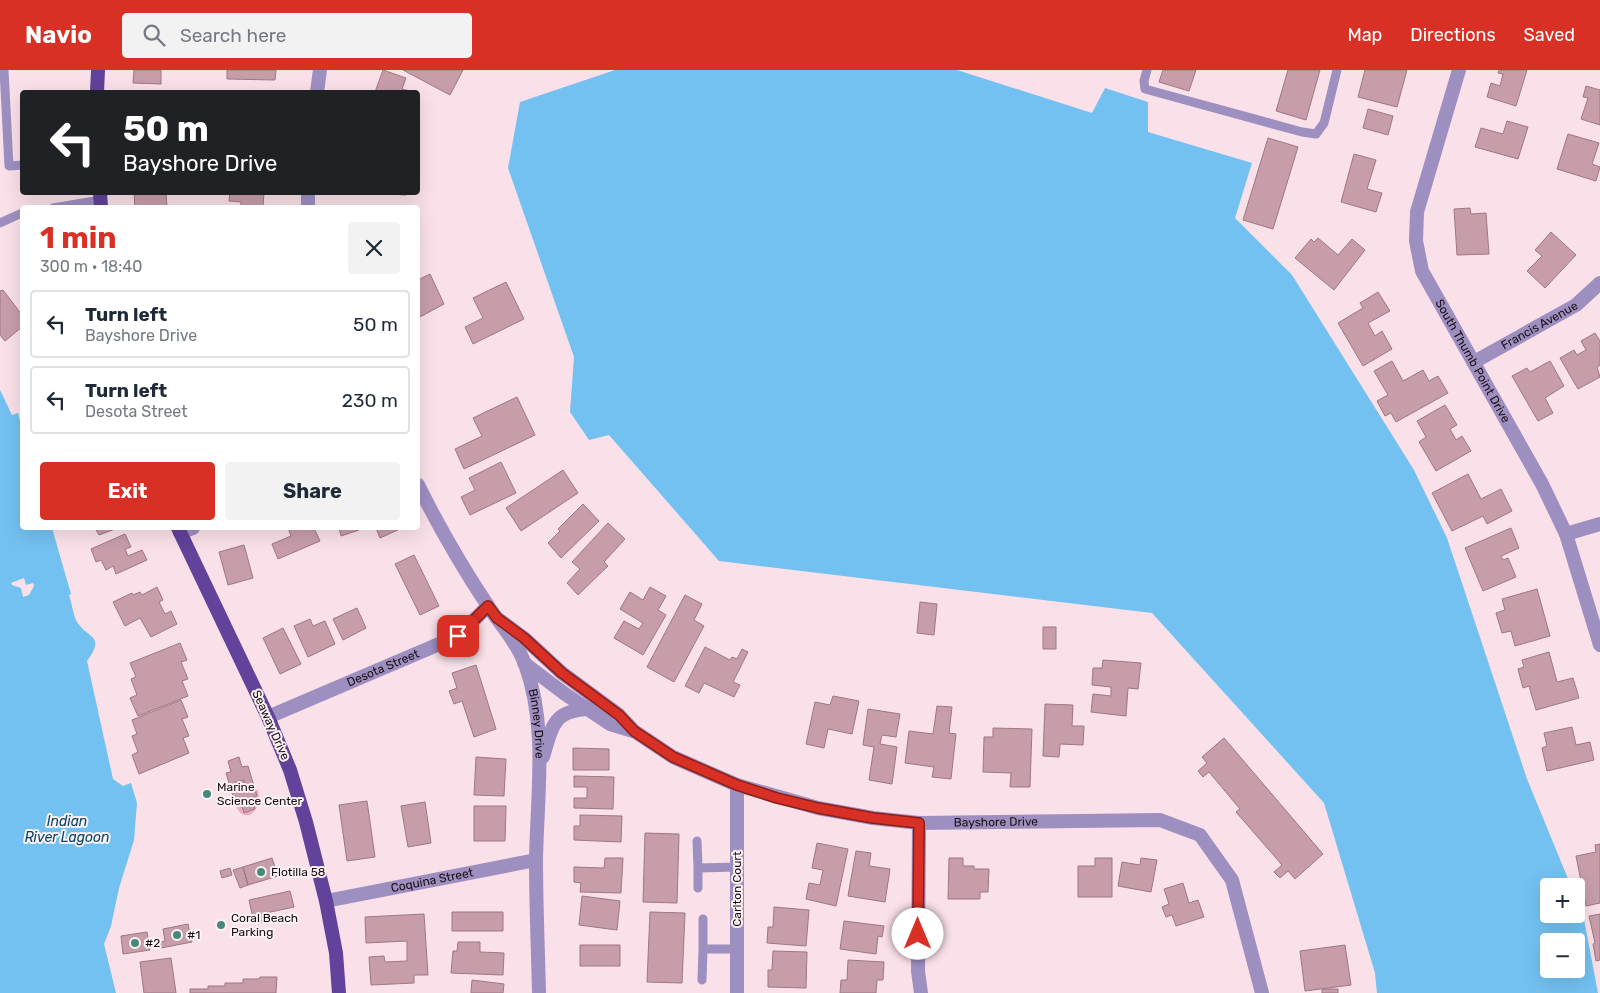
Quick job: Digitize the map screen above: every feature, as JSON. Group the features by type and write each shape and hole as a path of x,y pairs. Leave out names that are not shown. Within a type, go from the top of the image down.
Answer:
{"main road":[{"path":"98,70 98,90"},
{"name":"Seaway Drive","path":"179,530 268,717 290,770 306,822 326,901 336,953 339,993"}],"street":[{"path":"317,90 320,70"},
{"name":"South Thumb Point Drive","path":"1459,70 1417,212 1416,240 1422,271 1542,484 1566,534 1600,644"},
{"name":"Francis Avenue","path":"1474,362 1576,305 1600,283"},
{"name":"Binney Drive","path":"420,489 443,535 492,612 513,641 524,663 533,694 541,764 536,860 539,993"},
{"path":"1566,534 1600,524"},
{"name":"Desota Street","path":"268,717 458,636 492,612"},
{"name":"Bayshore Drive","path":"492,612 562,673 619,715 634,731 673,757 737,785 818,808 873,818 919,823 1160,820 1200,835 1232,880 1262,993"},
{"name":"Bayshore Drive","path":"524,663 610,724 634,731"},
{"path":"541,764 554,725 563,714 589,709"},
{"name":"Carlton Court","path":"737,785 737,993"},
{"path":"919,823 918,971 921,993"},
{"name":"Coquina Street","path":"326,901 536,860"}],"lane":[{"path":"4,70 4,166 20,165"},
{"path":"1147,70 1144,81 1146,90 1302,132 1316,134 1324,122 1337,70"},
{"path":"71,205 101,200"},
{"path":"0,223 20,214"},
{"path":"697,841 698,888"},
{"path":"698,868 737,867"},
{"path":"702,980 703,919"},
{"path":"703,949 737,949"}],"shaded area":[{"path":"255,790 258,790 259,797 255,810 250,815 242,814 238,811 235,803 240,801 244,813 255,809 252,798 257,796"}],"water":[{"path":"615,70 957,70 1092,113 1105,88 1148,102 1148,132 1252,163 1235,218 1292,275 1414,470 1447,538 1527,779 1568,878 1540,878 1540,923 1585,923 1598,993 1377,993 1375,973 1324,803 1152,613 719,561 609,435 589,440 570,412 574,357 508,168 520,102"},
{"name":"Indian River Lagoon","path":"0,390 12,415 18,413 20,420 20,530 53,530 77,622 95,642 95,646 87,661 113,779 123,786 131,783 137,803 134,840 119,888 111,926 104,944 116,993 0,993"}],"pier":[{"path":"24,578 26,585 33,583 34,586 29,595 23,597 21,588 11,583"}],"building":[{"path":"134,70 161,70 161,84 133,83"},
{"path":"227,70 276,70 275,80 227,79"},
{"path":"383,70 406,78 402,89 406,90 376,90"},
{"path":"403,70 463,70 450,95"},
{"path":"1163,70 1196,70 1189,91 1159,82"},
{"path":"1288,70 1320,70 1306,120 1276,111"},
{"path":"1365,70 1407,70 1397,107 1358,97"},
{"path":"1499,70 1527,70 1516,106 1487,97 1491,83 1500,86 1503,74 1498,73"},
{"path":"1586,86 1600,90 1600,125 1581,119 1588,98 1583,97"},
{"path":"1368,109 1393,116 1388,135 1363,128"},
{"path":"1507,121 1528,127 1518,159 1475,147 1481,128 1503,134"},
{"path":"1568,134 1599,143 1592,164 1600,167 1596,181 1557,169"},
{"path":"1268,138 1298,147 1273,229 1243,220"},
{"path":"1354,154 1376,160 1367,189 1382,193 1376,212 1341,202"},
{"path":"134,195 166,195 167,205 135,205"},
{"path":"230,195 264,195 263,205 241,205 241,202 229,201"},
{"path":"1470,208 1471,214 1486,213 1489,254 1457,255 1454,209"},
{"path":"1551,232 1576,255 1545,288 1527,271 1542,256 1535,250"},
{"path":"1318,238 1338,255 1352,239 1365,250 1334,290 1295,258 1311,239 1314,242"},
{"path":"430,274 444,304 420,317 420,279"},
{"path":"506,282 524,319 473,344 465,327 483,318 473,298"},
{"path":"3,290 20,312 20,329 5,341 0,335 0,291"},
{"path":"1378,292 1390,311 1368,323 1375,336 1382,331 1392,349 1363,366 1338,323 1363,308 1360,303"},
{"path":"1595,333 1600,341 1600,365 1597,367 1600,377 1578,389 1560,358 1574,350 1577,355 1586,350 1581,341"},
{"path":"1392,361 1403,381 1423,370 1429,381 1438,376 1448,393 1396,422 1391,413 1385,416 1377,401 1388,395 1374,371"},
{"path":"1550,361 1564,386 1545,398 1553,413 1538,421 1512,376 1527,368 1530,372"},
{"path":"517,397 535,435 464,469 455,449 482,436 473,418"},
{"path":"1445,405 1457,425 1450,429 1456,440 1462,436 1471,451 1436,471 1419,442 1426,437 1417,421"},
{"path":"501,462 516,493 470,515 461,497 475,490 469,478"},
{"path":"563,470 578,493 521,531 506,508"},
{"path":"1468,474 1481,499 1501,489 1512,511 1487,524 1483,516 1452,531 1432,493"},
{"path":"583,504 599,521 561,558 548,543 560,531 558,529"},
{"path":"608,523 625,539 604,562 608,566 578,595 567,583 580,569 572,562"},
{"path":"1511,528 1519,548 1501,556 1503,560 1508,558 1516,577 1483,591 1465,548"},
{"path":"96,530 113,530 99,535"},
{"path":"289,530 315,530 320,541 278,559 272,544 291,536"},
{"path":"340,530 359,530 341,536"},
{"path":"377,530 398,530 380,538"},
{"path":"125,534 131,547 125,549 128,556 142,550 147,560 116,574 113,566 106,570 101,560 96,562 91,549"},
{"path":"244,545 253,578 228,585 219,552"},
{"path":"414,555 439,606 420,615 395,564"},
{"path":"157,587 163,600 159,602 165,614 171,611 177,624 151,637 140,618 125,626 113,602 132,593 133,595 140,592 142,595"},
{"path":"650,587 666,596 658,610 666,615 643,655 614,638 624,621 639,629 643,623 620,609 630,592 643,600"},
{"path":"1537,589 1550,636 1515,646 1511,631 1502,633 1496,613 1505,610 1502,599"},
{"path":"685,595 702,604 694,620 704,626 674,682 647,667"},
{"path":"920,602 937,604 934,635 917,633"},
{"path":"357,608 366,628 343,640 333,619"},
{"path":"310,619 313,626 325,621 335,644 308,657 294,626"},
{"path":"1043,627 1056,627 1056,649 1043,649"},
{"path":"283,628 301,664 280,674 263,638"},
{"path":"180,643 187,660 181,662 188,679 182,681 188,696 138,716 130,698 137,695 131,679 136,677 130,663"},
{"path":"705,647 730,660 732,657 737,659 742,649 748,652 733,682 740,685 734,697 704,683 699,693 685,686"},
{"path":"1549,652 1557,682 1573,678 1579,698 1536,710 1529,686 1523,688 1518,669 1524,667 1522,660"},
{"path":"1103,660 1141,663 1138,689 1128,688 1126,716 1091,712 1093,694 1111,696 1111,687 1092,685 1093,668 1102,668"},
{"path":"476,665 496,729 474,737 462,701 454,704 449,691 457,688 452,673"},
{"path":"833,696 859,701 852,734 828,729 824,748 806,744 815,702 830,705"},
{"path":"181,700 188,717 182,719 189,736 183,738 189,753 139,774 132,755 138,752 132,736 137,734 132,720"},
{"path":"1045,704 1073,705 1072,726 1084,726 1083,745 1060,744 1059,757 1043,756"},
{"path":"937,706 952,707 949,733 956,734 951,779 932,777 934,767 905,763 909,731 933,734"},
{"path":"868,709 900,714 896,737 882,735 880,744 897,747 892,784 869,780 874,747 863,745"},
{"path":"1572,727 1576,745 1590,742 1594,760 1547,771 1542,748 1547,746 1544,733"},
{"path":"993,728 1032,729 1030,787 1010,787 1011,773 983,772 984,737 993,737"},
{"path":"1224,738 1323,854 1295,879 1288,871 1280,878 1274,872 1282,865 1236,812 1240,809 1209,772 1203,777 1198,771 1207,763 1202,757"},
{"path":"573,748 609,749 609,770 573,770"},
{"name":"Marine Science Center","path":"239,757 242,767 248,766 257,796 252,798 255,809 244,813 240,801 235,803 226,773 231,772 228,761"},
{"path":"476,757 506,759 504,796 474,795"},
{"path":"574,776 614,777 613,809 574,808 574,798 587,798 587,787 574,787"},
{"path":"244,780 246,788 238,790 235,782"},
{"path":"367,801 375,857 347,861 339,805"},
{"path":"425,802 431,843 408,847 401,806"},
{"path":"474,806 506,806 505,841 474,841"},
{"path":"580,815 622,816 621,842 574,840 574,826 580,826"},
{"path":"645,833 679,834 677,903 643,902"},
{"path":"817,843 848,849 836,906 806,899 809,883 820,885 823,870 812,868"},
{"path":"1600,844 1600,903 1586,906 1585,878 1580,878 1576,856 1596,852 1595,845"},
{"path":"856,851 871,853 869,866 890,869 885,902 848,896"},
{"name":"Flotilla 58","path":"272,858 278,876 248,885 243,867"},
{"path":"605,858 623,858 621,893 580,892 581,883 574,882 574,867 604,868"},
{"path":"949,858 963,858 963,866 974,866 974,869 989,869 988,892 980,892 980,899 948,899"},
{"path":"1095,858 1112,858 1112,897 1078,897 1078,866 1095,866"},
{"path":"1141,858 1157,860 1151,892 1118,886 1122,862 1140,865"},
{"path":"243,867 248,885 240,888 233,870"},
{"path":"230,868 232,875 222,878 220,871"},
{"path":"1183,883 1189,903 1198,900 1204,917 1176,926 1172,915 1166,917 1162,907 1169,904 1164,889"},
{"path":"290,891 294,907 266,913 268,921 254,923 249,900"},
{"path":"582,896 620,901 617,930 579,925"},
{"path":"774,907 809,910 806,946 767,943 768,927 773,927"},
{"path":"452,912 503,912 503,931 452,931"},
{"path":"650,912 685,913 682,983 647,982"},
{"path":"424,914 428,975 414,975 414,983 371,985 369,957 384,956 385,962 407,961 407,941 366,943 365,917"},
{"path":"1600,914 1600,960 1596,961 1593,944 1595,943 1589,916"},
{"path":"844,921 884,926 882,937 878,936 876,954 840,949"},
{"name":"#1","path":"188,924 192,942 161,948 160,942 165,941 163,929"},
{"name":"#2","path":"147,932 150,950 123,954 121,936"},
{"path":"458,942 480,942 480,952 504,953 503,975 451,973 453,951 457,951"},
{"path":"580,945 620,945 620,966 580,966"},
{"path":"1345,945 1351,985 1305,991 1300,951"},
{"path":"773,951 807,952 806,988 768,987 768,970 772,970"},
{"path":"171,958 176,993 144,993 140,962"},
{"path":"848,960 884,962 883,980 877,980 876,993 840,993 841,980 847,980"},
{"path":"260,977 277,977 276,993 190,993 190,989 208,989 208,986 225,986 225,983 243,983 243,979 259,979"},
{"path":"472,980 504,984 503,993 471,993"},
{"path":"1322,989 1338,989 1338,993 1322,993"}],"place":[{"name":"Marine Science Center","path":"207,794"},
{"name":"Flotilla 58","path":"261,872"},
{"name":"Coral Beach Parking","path":"221,925"},
{"name":"#1","path":"177,935"},
{"name":"#2","path":"135,943"}],"route":[{"path":"458,636 488,606 497,618 524,638 562,673 619,715 634,731 673,757 737,785 777,798 873,818 919,823 918,934"}]}
